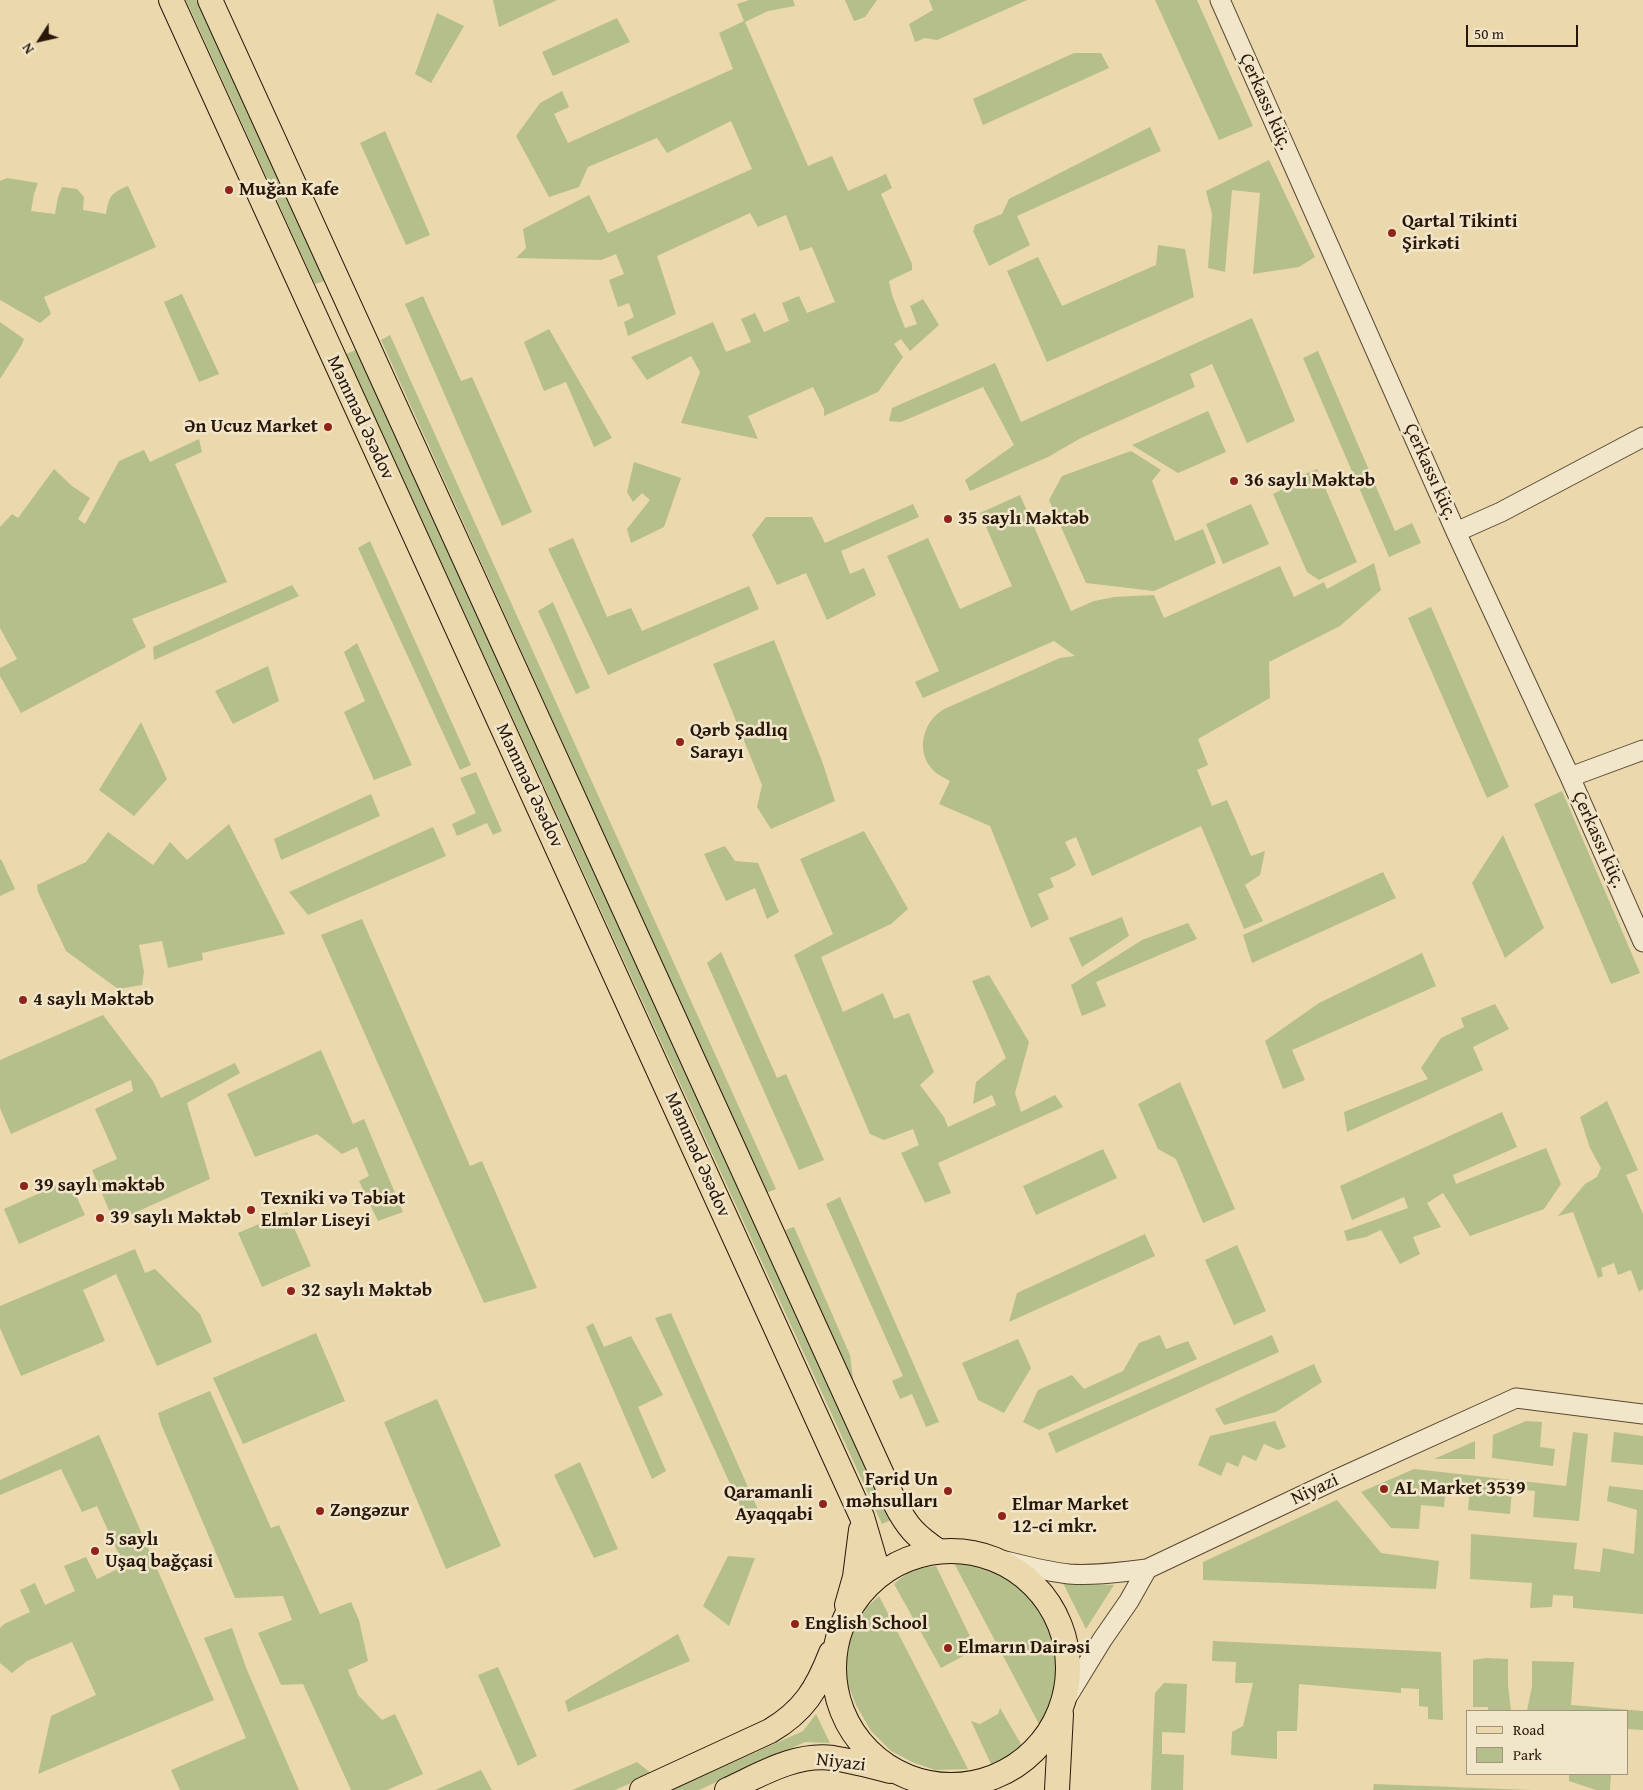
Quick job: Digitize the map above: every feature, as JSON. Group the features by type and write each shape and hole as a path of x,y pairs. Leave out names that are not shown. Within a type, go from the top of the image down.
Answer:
{"main road":[{"name":"Məmməd Əsədov","path":"171,0 862,1517 879,1575"},
{"name":"Məmməd Əsədov","path":"210,0 895,1502 913,1532 938,1551"},
{"path":"642,1790 770,1731 787,1721 799,1711 810,1696 823,1673 838,1636 847,1613 861,1592 879,1575 897,1563 917,1555 938,1551 962,1551 985,1556 1010,1566 1031,1583 1049,1603 1061,1628 1067,1654 1068,1681 1061,1707 1052,1728 1039,1746 1005,1772 985,1780 964,1784 933,1786 900,1773 877,1758 858,1739 844,1716 836,1690 834,1663 838,1636 855,1577 862,1517"},
{"path":"1057,1790 1061,1707"},
{"path":"1039,1746 1050,1790"},
{"name":"Niyazi","path":"727,1790 785,1763 814,1758 831,1758 900,1773"}],"street":[{"name":"Çerkassı küç.","path":"1220,0 1456,532 1570,777 1643,942"},
{"path":"1456,532 1501,512 1643,437"},
{"path":"1570,777 1643,750"},
{"name":"Niyazi","path":"1146,1569 1350,1473 1516,1398 1643,1414"},
{"path":"985,1556 1047,1571 1068,1574 1146,1569"},
{"path":"1061,1707 1102,1640 1130,1601 1146,1569"}],"green space":[{"path":"186,0 196,0 325,281 315,284"},
{"path":"493,0 557,0 499,27"},
{"path":"749,0 793,0 795,6 768,11 745,22 808,166 832,156 848,191 886,174 892,188 881,194 912,264 912,270 889,281 892,295 905,328 917,324 910,306 923,299 939,325 910,351 901,339 894,344 903,357 878,392 824,416 824,409 813,387 748,416 758,439 681,423 700,372 691,356 647,380 631,357 713,322 726,352 751,342 741,319 755,313 764,332 789,321 782,303 799,296 807,313 835,302 812,247 800,251 786,215 758,227 750,213 657,256 676,314 628,336 624,322 634,317 629,303 618,307 609,280 624,274 616,254 601,260 516,258 526,248 523,229 589,195 608,233 752,169 731,121 667,153 657,138 588,167 579,187 549,197 516,136 540,103 562,91 569,107 554,114 568,143 733,69 719,33 744,21 737,4"},
{"path":"845,0 877,0 865,17 854,21"},
{"path":"929,0 1027,0 937,40 925,38 915,42 909,24 933,10"},
{"path":"1155,0 1197,0 1253,126 1219,140"},
{"path":"437,13 464,26 431,83 415,74"},
{"path":"617,18 630,42 553,76 542,52"},
{"path":"1074,53 1101,53 1109,68 983,125 973,99"},
{"path":"1150,127 1161,151 1017,216 1030,245 989,266 973,231 975,225 1002,214 1009,199"},
{"path":"385,131 430,235 406,245 360,143"},
{"path":"1269,160 1315,257 1299,267 1253,274 1260,193 1232,190 1225,272 1208,268 1212,214 1206,191"},
{"path":"7,178 38,183 31,211 55,214 62,187 77,189 84,197 83,210 106,214 111,196 128,186 156,247 44,297 51,314 40,323 0,300 0,181"},
{"path":"1158,245 1185,249 1194,297 1047,362 1007,271 1038,257 1062,306 1156,265"},
{"path":"182,294 219,374 199,382 164,302"},
{"path":"423,296 461,381 472,377 532,512 502,526 405,304"},
{"path":"1252,318 1295,421 1247,443 1212,364 1190,374 1195,387 1081,438 1048,457 970,491 965,480 1014,445 983,387 901,422 889,421 892,408 995,363 1021,422"},
{"path":"0,322 24,339 0,379"},
{"path":"549,329 612,438 594,447 566,382 544,391 524,342"},
{"path":"390,335 776,1189 766,1193 381,340"},
{"path":"356,350 891,1520 882,1524 346,354"},
{"path":"1318,351 1395,531 1412,523 1421,543 1389,557 1303,358"},
{"path":"1208,411 1226,452 1178,473 1132,445"},
{"path":"199,439 202,452 175,464 227,582 132,619 146,647 21,713 0,676 0,668 17,659 0,628 0,527 12,514 18,518 54,469 72,486 90,498 78,519 85,524 119,461 144,450 150,462"},
{"path":"1131,451 1161,470 1152,481 1175,541 1203,529 1216,563 1154,591 1086,583 1049,500 1062,476"},
{"path":"634,462 681,478 664,527 631,543 627,529 650,500 642,493 633,502 627,492"},
{"path":"1317,469 1357,562 1319,580 1307,572 1273,494 1283,489 1281,484"},
{"path":"1020,495 1071,611 1094,601 1114,597 1154,595 1164,618 1280,566 1294,597 1324,582 1327,589 1374,563 1381,590 1340,626 1269,662 1270,698 1198,739 1208,765 1197,770 1212,806 1227,800 1251,856 1265,851 1260,875 1245,885 1263,921 1244,929 1201,826 1092,876 1076,837 1065,842 1076,865 1050,878 1054,887 1038,894 1049,919 1031,928 990,826 939,804 950,781 936,773 929,765 923,748 926,730 936,715 944,709 1060,658 1075,656 1054,641 923,698 915,682 939,671 887,556 928,538 960,609 1012,586 980,513"},
{"path":"913,504 919,517 841,551 850,574 864,568 876,595 827,620 806,573 777,585 752,535 766,517 812,517 825,543"},
{"path":"1251,504 1269,544 1223,564 1206,524"},
{"path":"573,538 607,617 631,608 642,631 749,586 759,609 608,675 548,549"},
{"path":"370,541 471,765 460,770 358,548"},
{"path":"292,585 299,596 154,660 153,647"},
{"path":"553,602 590,688 576,694 538,611"},
{"path":"1431,607 1509,787 1487,798 1408,618"},
{"path":"774,640 822,761 835,801 771,829 757,807 762,785 713,664"},
{"path":"357,643 412,765 374,780 344,712 365,701 344,652"},
{"path":"268,666 279,701 233,724 215,691"},
{"path":"141,722 167,779 134,816 99,790"},
{"path":"476,772 502,831 493,835 487,823 457,836 452,824 476,813 460,778"},
{"path":"1562,791 1640,973 1611,984 1534,804"},
{"path":"371,794 380,816 281,860 274,839"},
{"path":"229,824 285,934 202,953 203,960 168,968 162,941 139,945 144,972 142,985 118,989 66,951 38,892 37,885 86,862 108,832 153,865 170,842 187,860"},
{"path":"433,827 446,856 308,915 289,892"},
{"path":"864,831 908,909 891,924 821,957 843,1012 883,993 894,1019 909,1013 934,1072 920,1085 944,1117 948,1127 996,1105 992,1095 973,1104 976,1082 1006,1058 972,981 989,975 1029,1042 1015,1093 1021,1112 1055,1095 1063,1107 938,1163 951,1193 925,1203 901,1153 919,1145 913,1129 884,1140 870,1134 794,955 833,934 800,859"},
{"path":"1503,835 1544,928 1505,958 1472,883"},
{"path":"725,846 735,861 758,863 779,912 767,919 755,888 726,901 704,854"},
{"path":"0,860 15,889 0,896"},
{"path":"1383,872 1396,898 1252,963 1243,935"},
{"path":"1122,917 1129,936 1082,967 1069,938"},
{"path":"362,919 470,1166 482,1161 537,1288 484,1303 321,935"},
{"path":"1188,923 1197,939 1096,982 1106,1006 1082,1016 1071,985 1142,940"},
{"path":"721,952 777,1078 786,1074 824,1160 799,1170 707,963"},
{"path":"1422,953 1436,986 1292,1050 1305,1080 1283,1089 1265,1041 1319,1003"},
{"path":"1495,1004 1509,1029 1473,1047 1483,1070 1347,1132 1344,1112 1428,1079 1421,1068 1441,1038 1464,1027 1461,1018"},
{"path":"103,1015 153,1081 161,1098 235,1063 240,1073 187,1103 210,1179 114,1222 92,1170 117,1159 95,1109 133,1091 131,1080 11,1134 0,1108 0,1060"},
{"path":"321,1050 353,1124 364,1119 403,1212 378,1221 359,1181 369,1176 357,1147 342,1154 317,1134 255,1157 227,1094"},
{"path":"1180,1082 1235,1209 1203,1223 1176,1159 1158,1149 1138,1104"},
{"path":"1607,1101 1638,1170 1626,1175 1643,1214 1643,1289 1639,1292 1631,1270 1618,1275 1614,1263 1601,1268 1603,1276 1598,1278 1573,1212 1558,1216 1585,1184 1597,1177 1601,1168 1590,1148 1580,1117"},
{"path":"1502,1112 1517,1147 1453,1175 1456,1184 1546,1148 1561,1184 1544,1209 1470,1236 1443,1193 1427,1203 1441,1227 1413,1237 1420,1254 1400,1264 1381,1230 1366,1237 1347,1241 1344,1231 1408,1208 1404,1197 1352,1220 1340,1186"},
{"path":"1103,1149 1117,1178 1036,1215 1023,1186"},
{"path":"69,1180 85,1215 19,1244 4,1209"},
{"path":"840,1197 939,1422 926,1427 912,1394 900,1399 892,1381 903,1376 826,1204"},
{"path":"287,1212 311,1266 262,1287 238,1233"},
{"path":"794,1227 850,1355 854,1387 785,1230"},
{"path":"1145,1234 1155,1256 1009,1322 1017,1293"},
{"path":"1237,1245 1266,1311 1234,1325 1205,1260"},
{"path":"135,1249 145,1273 155,1269 200,1314 212,1342 157,1366 116,1274 83,1290 105,1341 21,1376 0,1328 0,1306"},
{"path":"671,1313 759,1512 745,1517 655,1318"},
{"path":"593,1323 604,1347 631,1336 663,1395 638,1407 666,1471 652,1479 586,1327"},
{"path":"316,1333 345,1401 243,1444 213,1378"},
{"path":"1160,1335 1166,1349 1188,1341 1197,1359 1039,1430 1023,1422 1038,1390 1072,1375 1084,1389 1123,1371 1139,1343"},
{"path":"1272,1335 1279,1352 1056,1453 1048,1433"},
{"path":"1018,1339 1031,1368 1004,1413 978,1400 962,1363"},
{"path":"1314,1364 1322,1382 1276,1412 1224,1425 1215,1409"},
{"path":"210,1391 271,1528 279,1525 320,1614 351,1602 359,1620 368,1661 348,1670 358,1695 382,1720 395,1714 423,1774 387,1790 351,1790 303,1684 281,1685 258,1633 292,1620 283,1596 235,1598 158,1413"},
{"path":"437,1399 501,1546 446,1569 384,1422"},
{"path":"1275,1421 1286,1447 1278,1450 1264,1444 1256,1461 1243,1455 1238,1467 1227,1462 1221,1476 1198,1465 1210,1436"},
{"path":"1526,1421 1542,1422 1540,1447 1555,1449 1553,1466 1492,1458 1493,1435"},
{"path":"1573,1432 1588,1434 1579,1521 1533,1517 1535,1491 1512,1489 1510,1514 1468,1510 1470,1487 1446,1485 1444,1507 1421,1505 1419,1529 1391,1528 1361,1492 1414,1469 1566,1486"},
{"path":"1614,1432 1643,1436 1643,1465 1611,1462"},
{"path":"99,1435 214,1700 38,1774 51,1716 96,1695 72,1642 27,1661 12,1673 0,1663 0,1628 4,1624 30,1612 20,1590 35,1583 45,1605 75,1591 64,1566 86,1557 97,1579 124,1566 97,1506 82,1512 61,1469 0,1495 0,1480"},
{"path":"1475,1441 1475,1459 1434,1459"},
{"path":"580,1462 618,1549 594,1558 554,1475"},
{"path":"1609,1486 1643,1490 1643,1614 1573,1608 1573,1596 1553,1595 1552,1607 1530,1608 1532,1583 1470,1579 1471,1534 1577,1543 1574,1569 1600,1572 1603,1548 1634,1554 1637,1510 1607,1501"},
{"path":"1337,1500 1381,1553 1439,1561 1436,1589 1203,1580 1203,1562"},
{"path":"728,1556 755,1558 729,1626 703,1606"},
{"path":"954,1563 985,1568 1002,1576 1028,1598 1046,1625 1056,1657 1057,1674 1052,1706 1040,1726"},
{"path":"936,1566 976,1649 941,1668 894,1584 913,1571"},
{"path":"1063,1583 1114,1585 1086,1629"},
{"path":"879,1596 968,1769 935,1770 912,1762 891,1751 871,1731 856,1705 847,1682 847,1657 854,1626 865,1609"},
{"path":"232,1628 247,1670 299,1790 180,1790 171,1770 246,1738 204,1638"},
{"path":"678,1634 690,1661 568,1712 565,1701"},
{"path":"1213,1641 1441,1652 1443,1720 1428,1719 1428,1707 1419,1706 1419,1689 1401,1688 1401,1693 1299,1684 1297,1731 1277,1731 1277,1759 1231,1755 1232,1732 1243,1726 1253,1683 1235,1683 1236,1662 1212,1661"},
{"path":"1486,1658 1508,1659 1511,1710 1488,1710 1488,1707 1473,1707 1473,1660"},
{"path":"1532,1661 1574,1662 1571,1705 1643,1711 1643,1730 1628,1729 1628,1710 1527,1710 1532,1686"},
{"path":"498,1667 537,1756 518,1766 478,1675"},
{"path":"1164,1683 1187,1684 1185,1733 1162,1732 1162,1754 1184,1755 1183,1790 1151,1790 1155,1693"},
{"path":"1000,1708 1022,1746 1008,1757 991,1764 971,1721 980,1724 998,1714"},
{"path":"816,1714 830,1743 805,1742 699,1790 672,1790 803,1731"},
{"path":"637,1762 652,1774 615,1790 572,1790"},
{"path":"481,1770 492,1790 435,1790"},
{"path":"1569,1775 1611,1775 1610,1790 1596,1790 1569,1781"},
{"path":"1374,1784 1531,1790 1373,1790"}],"place":[{"name":"Muğan Kafe","path":"229,190"},
{"name":"Qartal Tikinti Şirkәti","path":"1392,233"},
{"name":"Ən Ucuz Market","path":"328,427"},
{"name":"36 saylı Məktəb","path":"1234,481"},
{"name":"35 saylı Məktəb","path":"948,519"},
{"name":"Qәrb Şadlıq Sarayı","path":"680,742"},
{"name":"4 saylı Məktəb","path":"23,1000"},
{"name":"39 saylı məktəb","path":"24,1186"},
{"name":"Texniki və Təbiət Elmlər Liseyi","path":"251,1210"},
{"name":"39 saylı Məktəb","path":"100,1218"},
{"name":"32 saylı Məktəb","path":"291,1291"},
{"name":"AL Market 3539","path":"1384,1489"},
{"name":"Fərid Un məhsulları","path":"948,1491"},
{"name":"Qaramanli Ayaqqabi","path":"823,1504"},
{"name":"Zəngəzur","path":"320,1511"},
{"name":"Elmar Market 12-ci mkr.","path":"1002,1516"},
{"name":"5 saylı Uşaq bağçasi","path":"95,1551"},
{"name":"English School","path":"795,1624"},
{"name":"Elmarın Dairəsi","path":"948,1648"}]}
